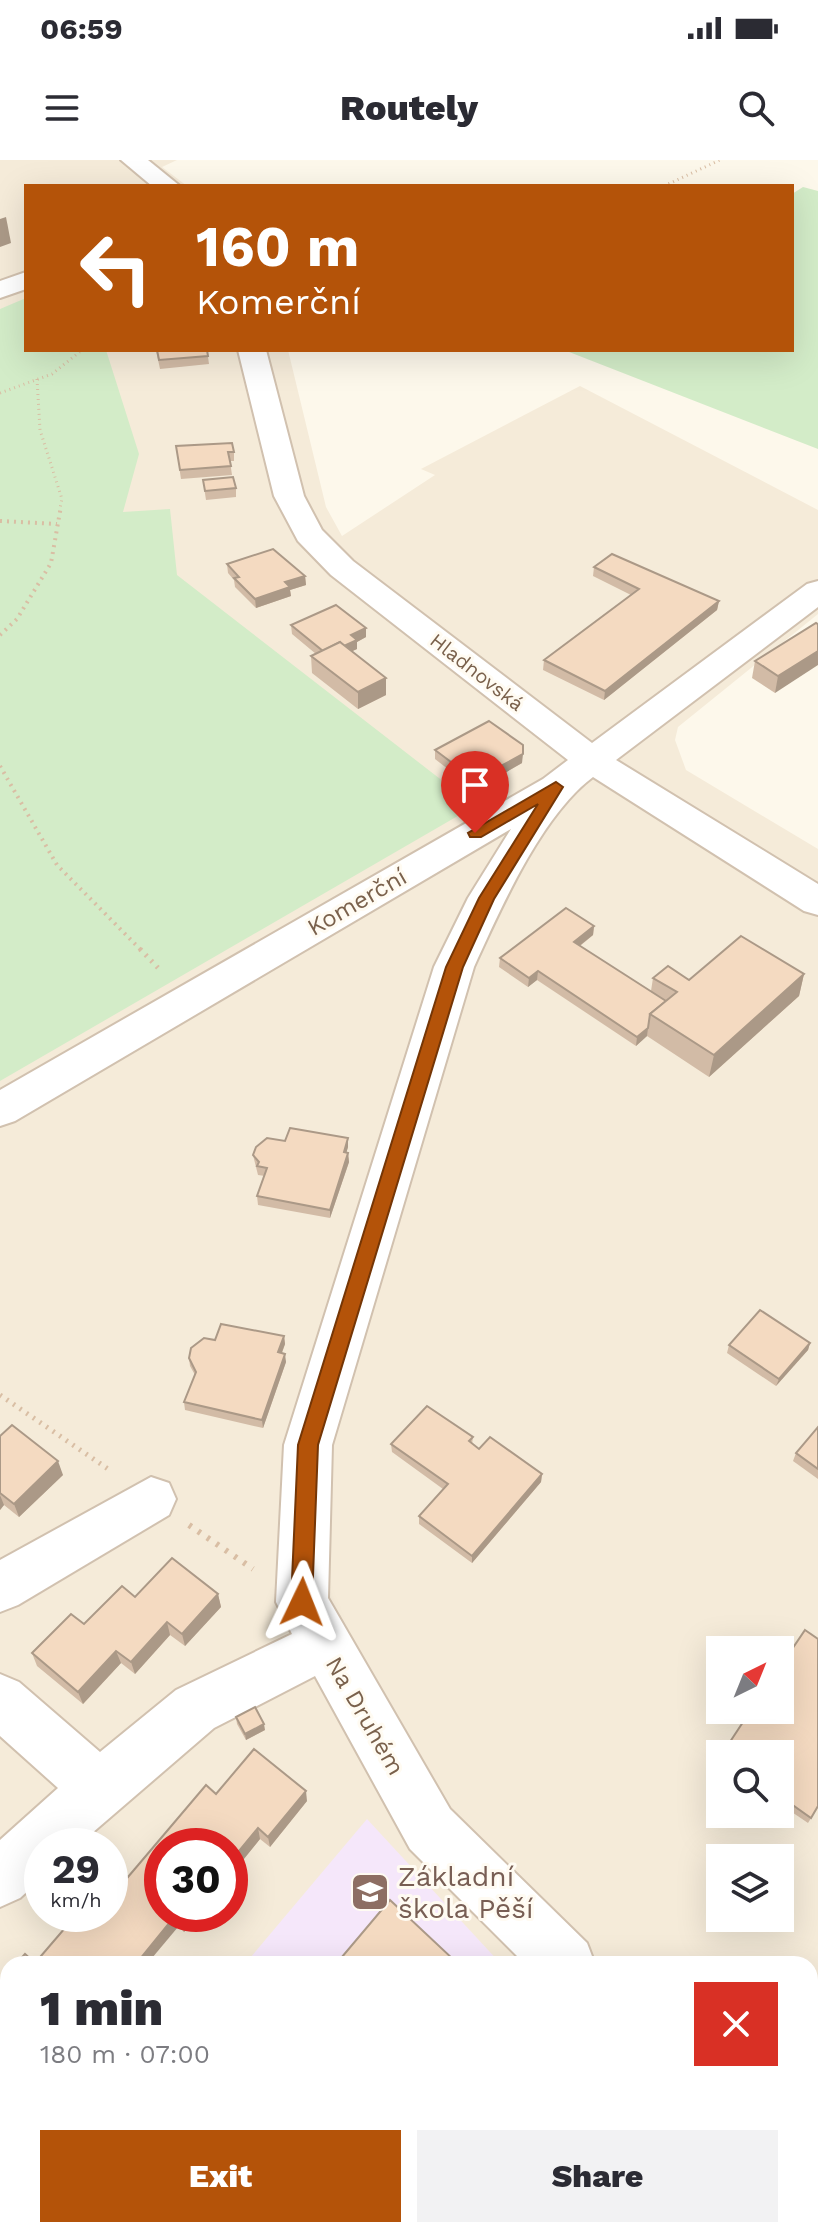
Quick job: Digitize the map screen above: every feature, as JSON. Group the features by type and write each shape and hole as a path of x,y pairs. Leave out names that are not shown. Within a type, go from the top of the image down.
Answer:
{"street":[{"path":"133,160 165,184"},
{"path":"0,290 24,281"},
{"name":"Hladnovská","path":"253,352 289,496 309,534 342,568 575,774 818,902"},
{"name":"Komerční","path":"0,1110 575,774 818,591"},
{"name":"Na Druhém","path":"558,1956 430,1829 302,1602 308,1445 454,967 487,898 575,774"},
{"path":"0,1588 151,1499"},
{"path":"0,1878 99,1788 195,1709 325,1644"},
{"path":"0,1700 99,1788"}],"path":[{"path":"668,184 720,160"},
{"path":"0,393 52,374 80,352"},
{"path":"0,635 17,619 51,563 62,499 40,430 37,379"},
{"path":"0,521 57,524"},
{"path":"0,766 57,865 188,999"}],"shaded area":[{"path":"0,160 177,160 162,167 184,184 24,184 24,352 288,352 326,507 342,536 435,475 421,469 580,386 818,510 818,614 678,727 675,740 686,770 818,849 818,1956 0,1956"},
{"name":"Základní škola Pěší","path":"367,1819 494,1956 252,1956"}],"green space":[{"path":"803,187 818,191 818,449 569,352 794,352 794,193"},
{"path":"24,299 24,352 107,352 139,454 123,512 170,509 177,575 475,806 0,1081 0,309"}],"building":[{"path":"157,352 207,352 208,356 159,360"},
{"path":"232,443 234,452 228,452 231,466 180,470 176,446"},
{"path":"233,477 236,488 205,491 203,480"},
{"path":"273,549 305,576 285,582 290,587 255,599 234,578 239,577 227,564"},
{"path":"612,554 719,601 605,691 544,660 639,589 594,567"},
{"path":"336,605 366,628 351,635 357,640 344,646 340,642 323,651 291,625"},
{"path":"816,623 818,651 778,676 755,661"},
{"path":"340,642 386,678 358,692 311,656"},
{"path":"489,721 523,745 523,754 475,780 435,750"},
{"path":"566,908 594,926 574,942 666,1001 650,1014 648,1028 637,1037 538,971 529,978 500,958"},
{"path":"741,936 804,974 714,1055 650,1014 677,992 653,978 668,966 689,980"},
{"path":"290,1128 348,1138 344,1152 348,1153 330,1210 257,1196 267,1168 257,1166 259,1162 253,1155 256,1147 267,1138 285,1141"},
{"path":"760,1310 810,1343 779,1379 729,1345"},
{"path":"221,1324 284,1336 278,1352 285,1354 262,1420 184,1402 196,1372 189,1358 191,1348 204,1338 215,1340"},
{"path":"427,1406 473,1437 469,1441 479,1449 490,1437 542,1474 472,1556 419,1516 448,1484 391,1444"},
{"path":"12,1425 58,1461 14,1504 0,1493 0,1436"},
{"path":"818,1427 818,1469 796,1453"},
{"path":"172,1558 218,1594 182,1634 167,1622 131,1662 116,1651 78,1692 32,1653 71,1614 84,1624 122,1586 135,1597"},
{"path":"805,1630 818,1639 818,1806 811,1818 794,1806 794,1740 731,1740 742,1724 794,1724 794,1646"},
{"path":"255,1707 264,1724 245,1734 236,1717"},
{"path":"254,1749 306,1791 268,1837 258,1828 248,1840 248,1828 170,1828 206,1785 216,1794"},
{"path":"144,1858 144,1932 162,1932 142,1956 41,1956 62,1932 128,1932 128,1877"},
{"path":"390,1900 450,1956 343,1956"}],"place":[{"name":"Základní škola Pěší","path":"370,1892"}],"route":[{"path":"302,1602 308,1445 454,967 487,898 556,787 475,833"}]}
